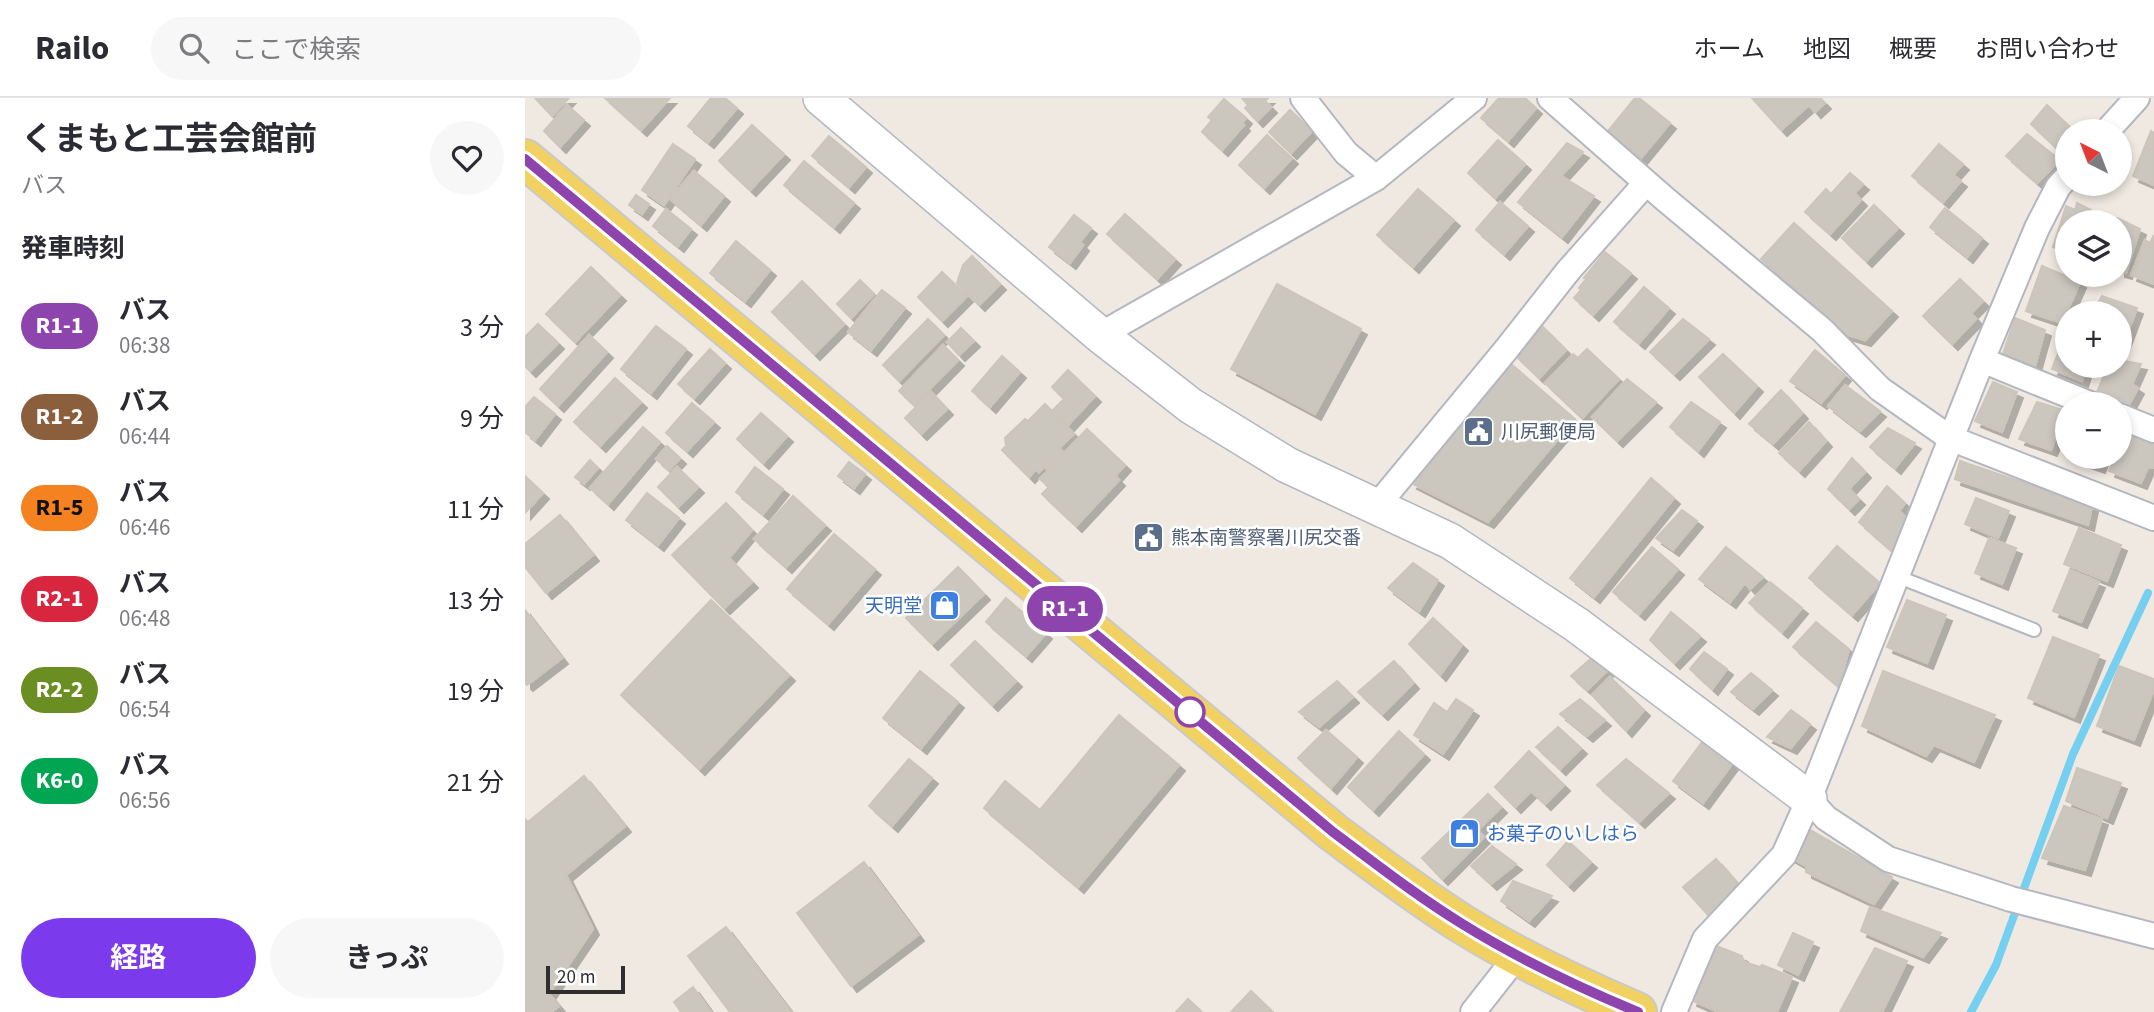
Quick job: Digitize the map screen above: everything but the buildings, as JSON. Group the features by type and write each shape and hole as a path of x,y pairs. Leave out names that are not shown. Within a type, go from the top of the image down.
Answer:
{"main road":[{"path":"525,159 1333,832 1410,890 1587,1002 1637,1012"}],"street":[{"path":"821,98 1100,335 1202,413 1287,465 1450,541 1577,625 1809,799 1826,818 1888,859 2011,899 2154,936"},
{"path":"1303,98 1346,153 1376,178"},
{"path":"1100,335 1376,178 1474,98"},
{"path":"1550,98 1646,183 1822,330 1880,389 1950,438 2154,518"},
{"path":"2118,119 2137,98"},
{"path":"1376,507 1568,271 1646,183"},
{"path":"1674,1012 1705,939 1784,855 1809,799 1950,438 2037,228 2055,193"},
{"path":"1982,360 2061,392"},
{"path":"2132,421 2154,430"},
{"path":"1473,1012 1517,956"}],"lane":[{"path":"1896,576 2034,630"}],"waterway":[{"path":"1971,1012 1996,965 2073,754 2148,593"}],"bus line":[{"name":"R1-1","path":"525,159 1333,832 1410,890 1517,956 1638,1012"}],"place":[{"name":"川尻郵便局","path":"1478,432"},
{"name":"熊本南警察署川尻交番","path":"1148,538"},
{"name":"天明堂","path":"945,606"},
{"name":"お菓子のいしはら","path":"1464,834"}]}
